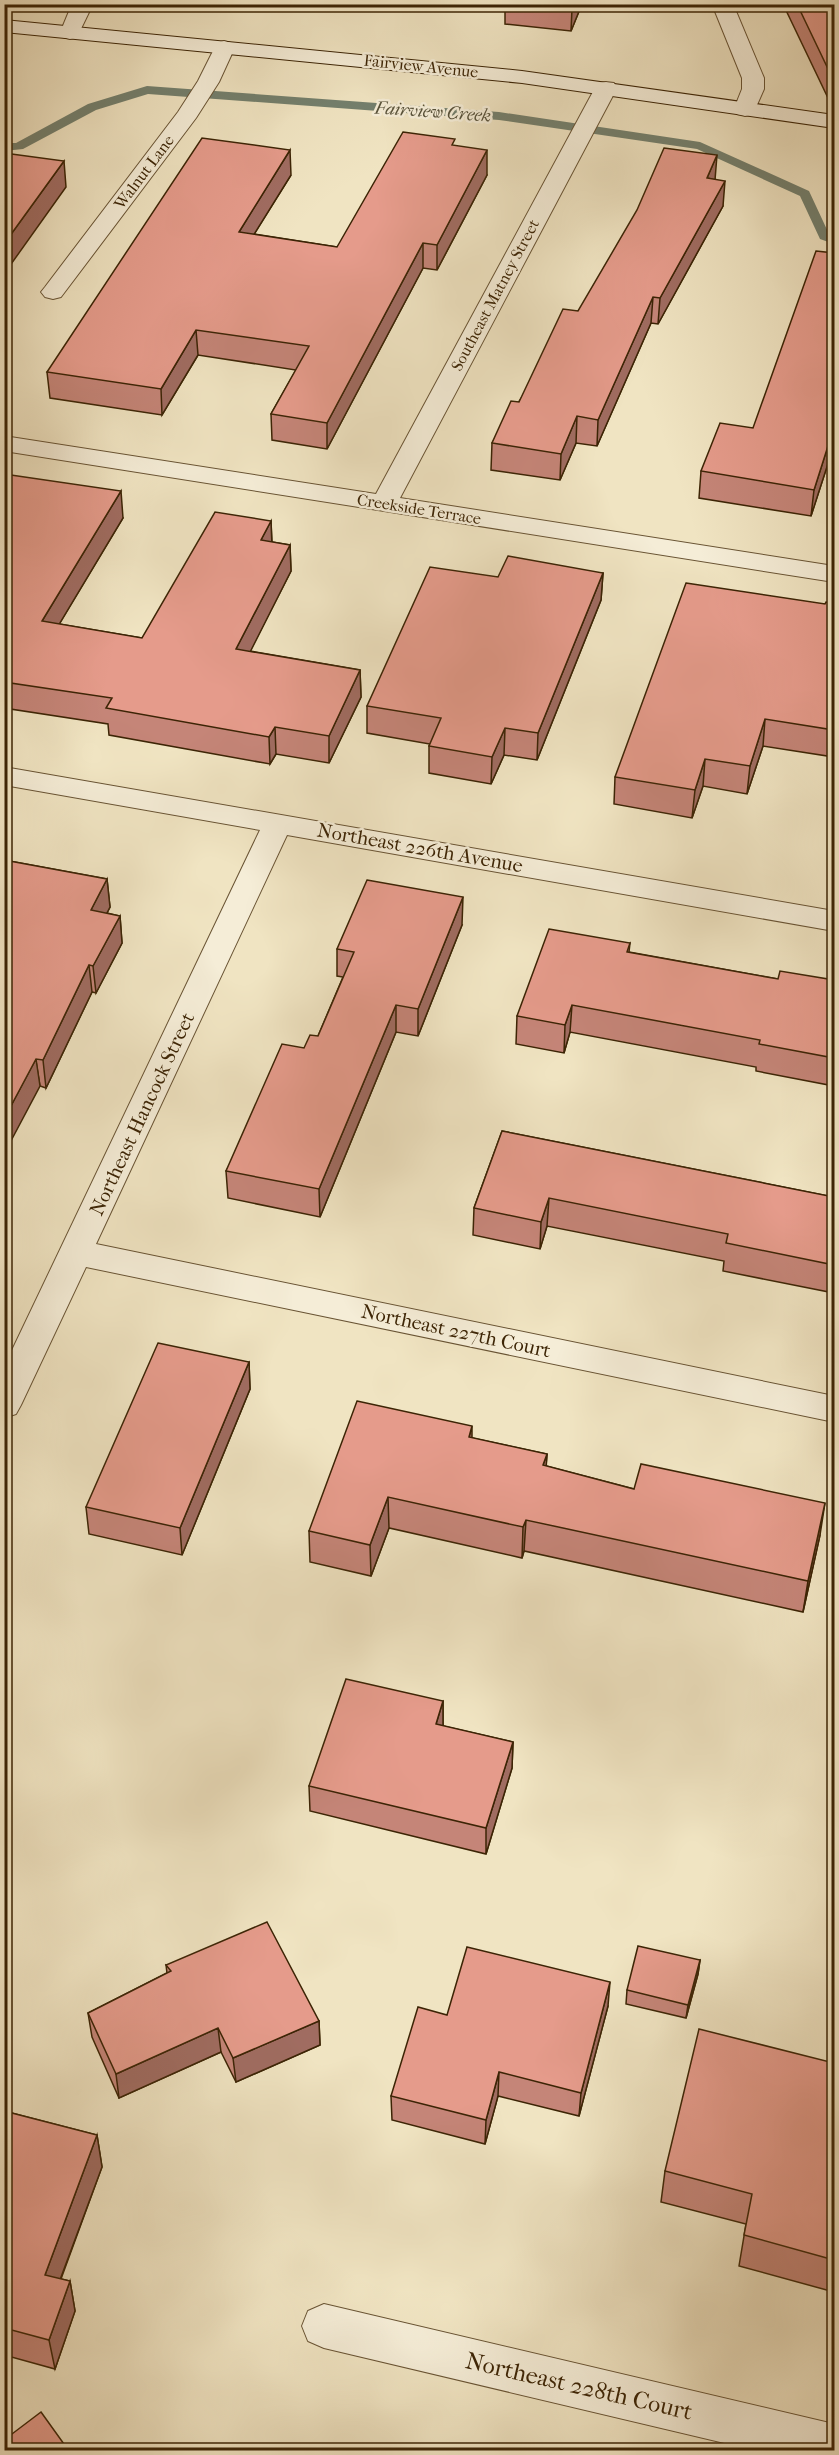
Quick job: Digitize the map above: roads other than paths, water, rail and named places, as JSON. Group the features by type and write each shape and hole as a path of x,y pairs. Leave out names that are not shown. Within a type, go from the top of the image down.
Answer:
{"street":[{"path":"70,33 83,4"},
{"path":"722,4 753,78 753,89 745,109"},
{"name":"Fairview Avenue","path":"4,26 408,64 606,88 834,122"},
{"name":"Walnut Lane","path":"53,292 188,113 208,82 224,46"},
{"name":"Southeast Matney Street","path":"384,503 606,88"},
{"name":"Creekside Terrace","path":"4,443 834,574"},
{"name":"Northeast 226th Avenue","path":"4,776 834,921"},
{"name":"Northeast Hancock Street","path":"4,1405 78,1253 278,823"},
{"name":"Northeast 227th Court","path":"78,1253 834,1409"},
{"name":"Northeast 228th Court","path":"324,2326 834,2447"}],"waterway":[{"name":"Fairview Creek","path":"4,147 19,146 92,107 147,90 499,116 700,146 805,194 824,236 834,240"}]}
